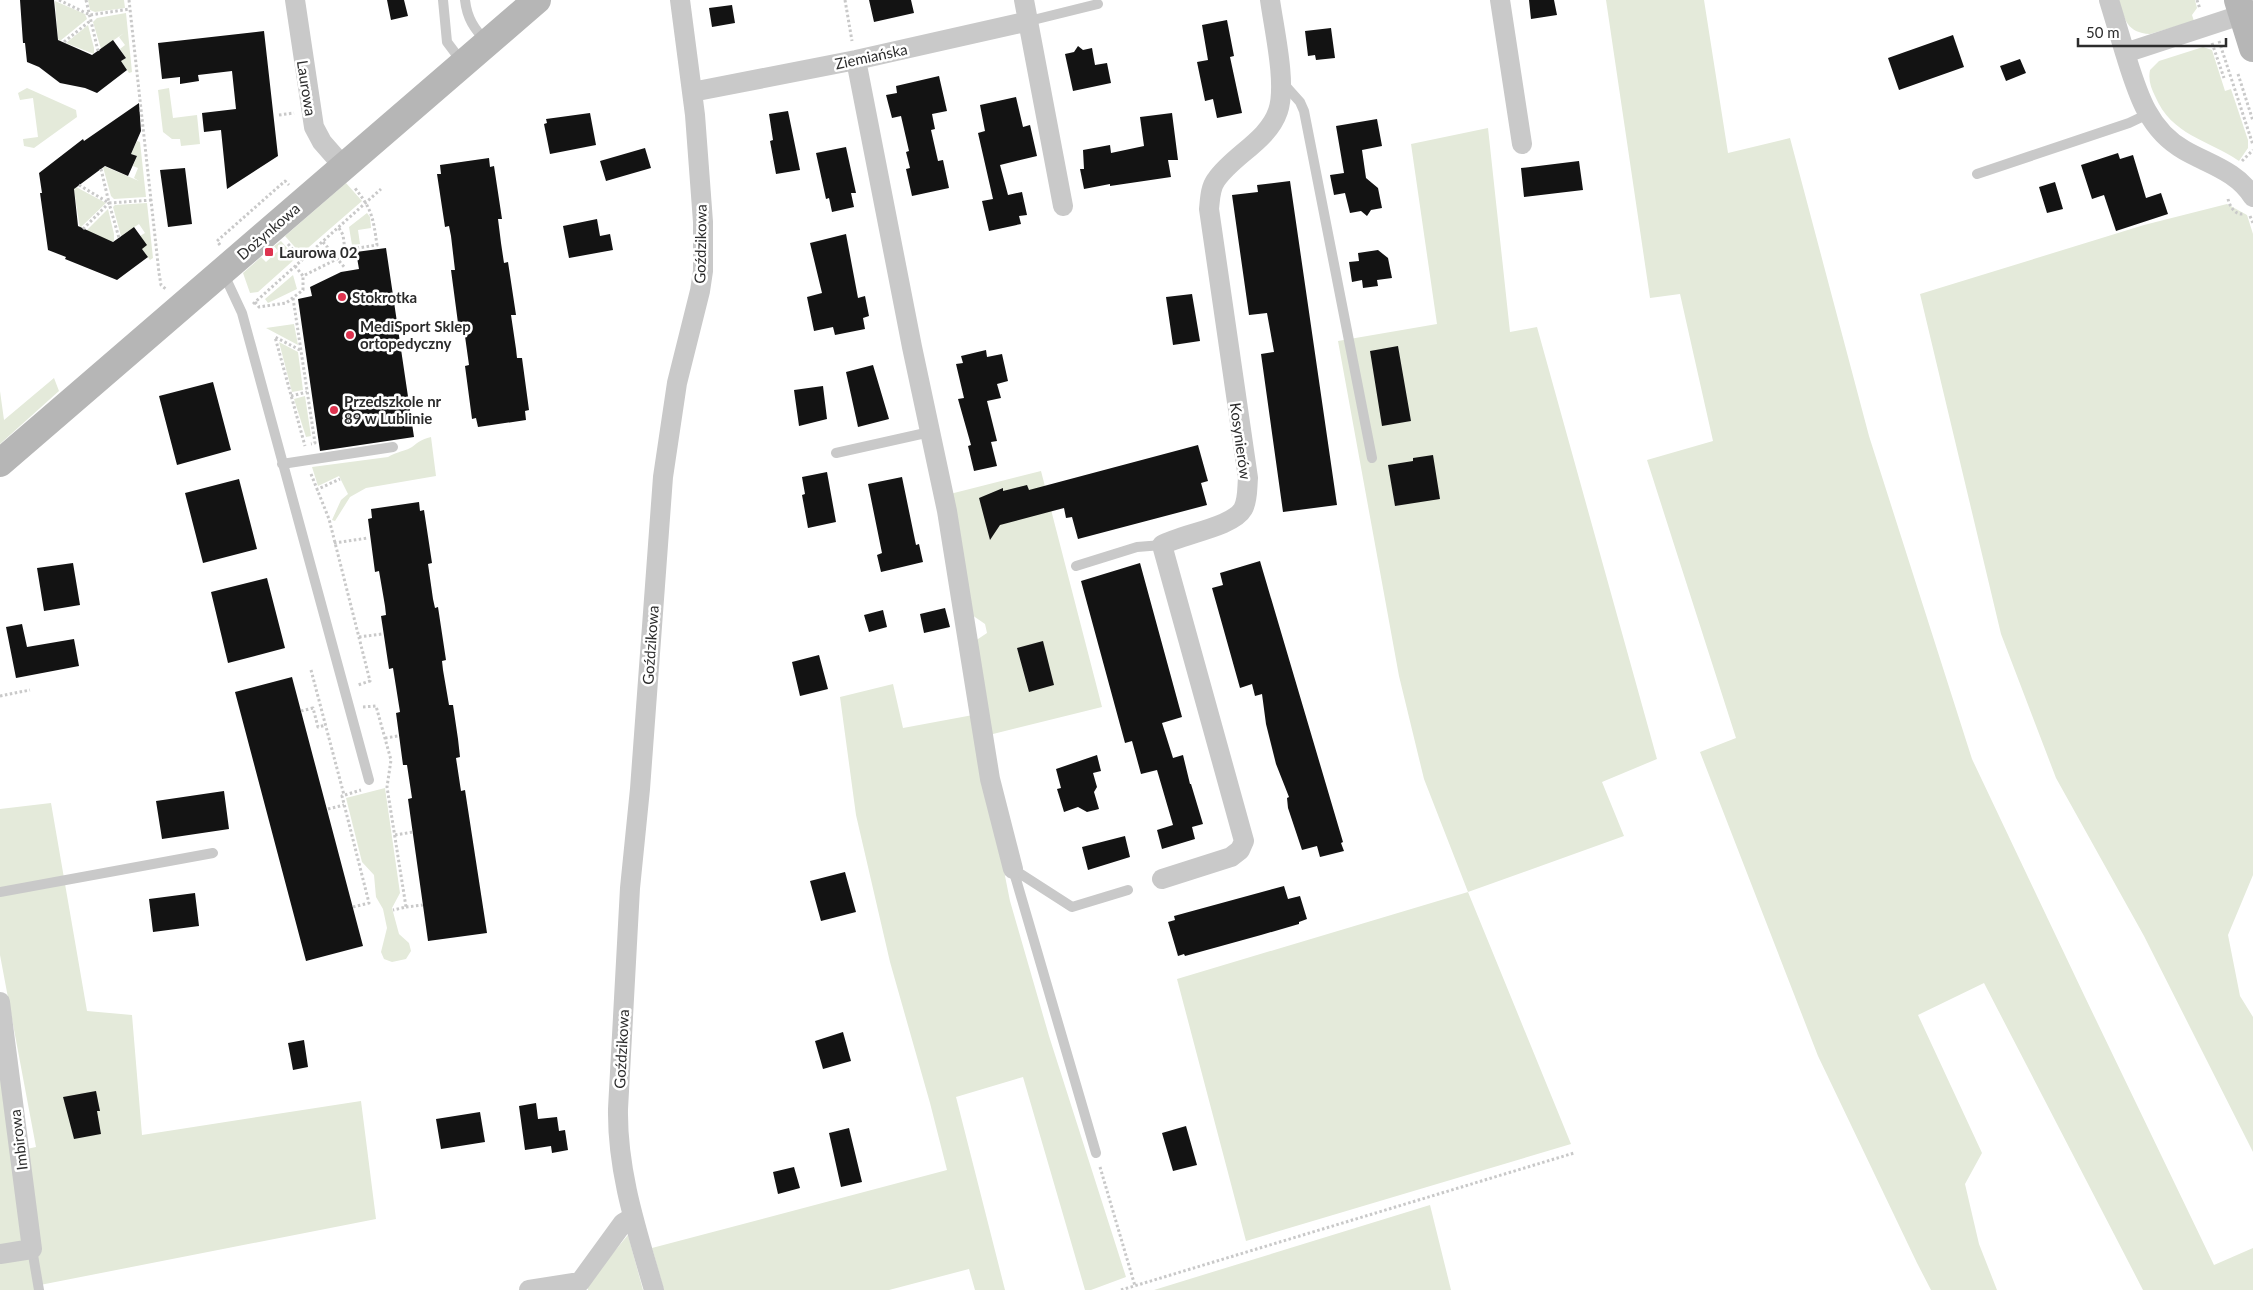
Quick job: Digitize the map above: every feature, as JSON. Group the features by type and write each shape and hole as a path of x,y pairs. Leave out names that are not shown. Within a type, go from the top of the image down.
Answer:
{"street":[{"name":"Laurowa","path":"295,0 314,127 322,142 348,176"},
{"name":"Dożynkowa","path":"0,463 220,273 348,176 462,63 537,0"},
{"name":"Goździkowa","path":"654,1290 627,1195 618,1135 630,888 640,789 663,477 677,383 700,291 703,271 703,222 692,92 680,0"},
{"path":"1024,0 1063,206"},
{"name":"Kosynierów","path":"1162,545 1234,518 1243,510 1247,497 1248,478 1209,209 1210,196 1216,180 1268,128 1278,112 1280,81 1270,0"},
{"path":"1500,0 1522,144"},
{"path":"2109,0 2138,95 2158,129 2172,142 2230,173 2244,185 2253,197"},
{"path":"2125,54 2208,35 2244,9 2253,48"},
{"name":"Ziemiańska","path":"692,92 856,60 1029,20"},
{"path":"856,60 930,432 948,511 990,779 1012,868"},
{"path":"1162,545 1244,841 1240,850 1230,857 1162,878"},
{"name":"Imbirowa","path":"0,1002 32,1249"},
{"path":"529,1290 580,1282 623,1223 633,1217"},
{"path":"0,1254 32,1249"}],"lane":[{"path":"443,0 447,42 462,63"},
{"path":"465,0 469,19 474,28 487,42"},
{"path":"1029,20 1098,4"},
{"path":"1280,81 1300,102 1304,110 1372,458"},
{"path":"1977,174 2129,123 2148,114"},
{"path":"220,273 228,283 242,313 370,784"},
{"path":"836,453 930,432"},
{"path":"282,464 393,447"},
{"path":"1076,566 1137,547 1162,545"},
{"path":"0,892 213,853"},
{"path":"1012,868 1072,907 1128,890"},
{"path":"1012,868 1096,1154"},
{"path":"32,1249 39,1290"}],"path":[{"path":"59,0 90,15 130,9"},
{"path":"86,0 98,51"},
{"path":"129,0 162,285 172,296"},
{"path":"845,0 856,60"},
{"path":"64,42 90,21"},
{"path":"2208,35 2224,78"},
{"path":"2208,35 2253,145"},
{"path":"2238,74 2253,121"},
{"path":"279,115 300,113"},
{"path":"2239,166 2253,150"},
{"path":"101,169 119,238"},
{"path":"303,276 337,259 346,250 377,245 373,216 367,203 348,176"},
{"path":"79,185 109,203 152,200"},
{"path":"242,313 381,189"},
{"path":"83,229 109,203"},
{"path":"339,228 343,235 346,250"},
{"path":"286,242 302,260"},
{"path":"323,242 345,268"},
{"path":"255,302 259,307 286,303 303,290 303,276 295,266"},
{"path":"279,453 314,443 293,298"},
{"path":"300,350 275,337 316,490 329,519 370,681 358,685 359,690"},
{"path":"291,396 307,392"},
{"path":"316,490 340,479"},
{"path":"334,542 368,538"},
{"path":"358,637 382,634"},
{"path":"311,670 344,795 342,796 344,805 369,903 353,907"},
{"path":"0,696 30,690"},
{"path":"362,702 364,708 376,706 391,760 388,783 406,907"},
{"path":"301,711 313,708 318,726 326,725"},
{"path":"385,738 398,736"},
{"path":"379,786 388,783"},
{"path":"344,795 370,784"},
{"path":"328,809 344,805"},
{"path":"395,835 413,832"},
{"path":"392,910 423,905"},
{"path":"1121,1290 1574,1153"},
{"path":"1096,1154 1135,1286"}],"green space":[{"path":"88,0 124,0 125,8 95,12 90,10"},
{"path":"1606,0 1704,0 1728,153 1790,138 1869,436 1972,759 2214,1265 2253,1248 2253,1290 2143,1290 1984,983 1918,1015 1982,1153 1965,1184 1979,1244 1997,1290 1931,1290 1917,1263 1818,1056 1700,752 1736,738 1647,460 1713,441 1680,294 1650,298"},
{"path":"2119,0 2195,0 2197,8 2192,15 2194,21 2150,34 2131,28 2125,19"},
{"path":"55,1 85,14 87,19 60,41 58,39"},
{"path":"126,13 132,72 129,73 121,61 126,58 120,49 125,45 119,37 124,33 101,49 93,22 97,18"},
{"path":"88,25 94,48 94,54 66,43"},
{"path":"2203,47 2212,50 2225,91 2231,89 2248,140 2248,148 2239,161 2191,135 2171,120 2162,109 2151,87 2150,70 2159,61"},
{"path":"27,88 76,110 77,117 34,148 24,146 23,139 38,137 33,98 20,100 18,93"},
{"path":"169,88 173,118 197,115 200,144 181,146 180,139 172,139 163,132 158,90"},
{"path":"1488,128 1510,332 1537,327 1657,759 1602,782 1624,836 1468,892 1424,779 1399,676 1338,341 1437,324 1411,144"},
{"path":"137,141 140,142 146,197 114,199 111,196 103,167 139,181 134,178 138,168 133,166 137,156 131,154"},
{"path":"346,183 362,201 301,254 285,236"},
{"path":"76,187 106,203 80,228 74,190"},
{"path":"147,203 153,258 150,260 142,249 140,236 145,233 139,224 121,236 113,207 115,205"},
{"path":"2227,204 2247,215 2253,234 2253,875 2228,935 2240,996 2253,1017 2253,1152 2144,936 2056,778 2001,634 1920,294 2144,225"},
{"path":"108,209 114,234 114,241 112,242 86,231"},
{"path":"367,213 370,217 371,228 358,230 360,244 352,245 349,227"},
{"path":"281,241 296,258 258,292 250,293 243,273 261,257 266,262 278,251 274,246"},
{"path":"293,275 297,289 268,303 265,299"},
{"path":"294,324 298,345 266,328"},
{"path":"279,342 298,352 303,390 292,392"},
{"path":"54,378 59,391 0,444 0,391 4,420"},
{"path":"305,396 311,436 306,437 294,399"},
{"path":"431,437 436,476 366,488 350,497 335,521 332,520 341,500 348,494 339,476 318,486 312,467 388,457"},
{"path":"1041,471 1102,707 989,735 972,643 987,633 985,624 972,615 950,494"},
{"path":"893,684 903,728 973,715 1010,901 1049,1036 1126,1277 1091,1290 1085,1290 1023,1077 956,1097 1005,1290 975,1290 969,1269 889,1290 664,1290 652,1248 947,1170 890,962 856,815 840,697"},
{"path":"385,788 400,893 392,908 399,934 409,943 411,951 406,959 392,962 384,959 381,952 387,928 383,909 376,897 374,875 362,862 346,798"},
{"path":"51,803 87,1011 132,1015 142,1135 361,1101 376,1219 40,1285 41,1290 0,1290 0,1066 17,1151 36,1147 0,955 0,809"},
{"path":"1468,892 1571,1144 1246,1241 1177,979"},
{"path":"1430,1205 1451,1290 1154,1290"},
{"path":"628,1235 643,1290 588,1290 588,1283"}],"building":[{"path":"20,0 54,0 58,40 92,55 113,40 126,58 121,61 127,70 97,93 85,88 60,83 39,67 27,62 25,43 23,43"},
{"path":"387,0 404,0 408,16 391,20"},
{"path":"869,0 911,0 914,13 874,22"},
{"path":"1529,0 1554,0 1557,15 1531,19"},
{"path":"732,5 735,23 712,27 709,8"},
{"path":"1227,20 1234,56 1230,57 1242,113 1217,118 1213,99 1205,101 1197,62 1208,60 1202,25"},
{"path":"1331,28 1335,58 1316,60 1315,55 1308,56 1305,31"},
{"path":"264,31 278,156 227,189 221,130 204,132 202,113 236,109 232,71 198,75 199,81 180,84 180,77 162,79 158,43"},
{"path":"1953,35 1964,67 1899,90 1888,58"},
{"path":"1078,46 1083,50 1092,48 1095,65 1107,63 1111,83 1073,91 1065,54 1074,52"},
{"path":"2020,59 2026,73 2006,81 2000,66"},
{"path":"939,76 947,111 932,114 935,129 931,130 938,161 943,160 949,188 912,196 906,169 910,168 906,152 909,151 901,116 892,118 886,95 897,93 896,86"},
{"path":"1016,97 1023,127 1030,125 1037,156 1000,165 1008,195 1022,192 1027,215 1019,216 1021,224 989,231 982,201 993,199 978,133 985,131 980,105"},
{"path":"139,103 141,131 131,154 137,156 128,176 105,166 74,189 78,226 113,242 134,227 147,245 142,249 148,257 117,280 48,250 39,173 83,139 84,141"},
{"path":"788,111 800,170 776,174 770,141 773,140 769,114"},
{"path":"590,113 596,145 550,154 544,124 547,123 546,119"},
{"path":"1172,113 1178,160 1168,160 1171,177 1084,189 1080,169 1084,169 1083,150 1110,145 1111,153 1144,146 1140,117"},
{"path":"1377,119 1382,146 1362,150 1366,178 1378,188 1382,208 1371,210 1367,216 1361,211 1350,213 1345,193 1334,195 1330,175 1344,173 1336,126"},
{"path":"846,147 856,193 851,193 854,207 832,212 829,198 826,199 816,153"},
{"path":"645,148 651,168 606,181 600,161"},
{"path":"2118,153 2120,159 2133,155 2146,198 2161,193 2168,214 2116,231 2104,195 2092,199 2081,165"},
{"path":"489,158 490,167 494,166 502,219 498,219 501,243 504,263 508,262 516,315 511,315 517,358 522,358 529,410 525,411 526,420 478,427 476,418 472,419 465,366 469,365 463,322 458,323 451,270 455,270 451,236 449,226 445,227 437,174 441,174 440,165"},
{"path":"1579,161 1583,190 1524,197 1521,168"},
{"path":"185,168 192,224 168,227 160,170"},
{"path":"1290,181 1337,505 1283,512 1261,354 1274,352 1267,313 1249,315 1232,195 1258,192 1257,185"},
{"path":"2055,182 2063,209 2047,213 2039,187"},
{"path":"597,219 600,236 610,234 613,250 569,258 563,226"},
{"path":"846,234 858,298 865,296 869,316 863,318 865,329 835,335 833,327 814,331 807,297 822,293 810,243"},
{"path":"386,248 414,437 320,451 298,299 312,296 310,287 341,272 359,269 356,252"},
{"path":"1378,250 1388,258 1392,278 1377,280 1378,286 1363,288 1362,280 1352,282 1349,262 1359,261 1358,253"},
{"path":"1192,294 1200,341 1173,345 1166,297"},
{"path":"1398,346 1411,421 1382,426 1370,351"},
{"path":"986,350 987,357 1002,354 1008,381 997,384 1001,398 987,401 997,441 991,442 997,466 974,471 968,446 971,445 958,399 964,398 956,364 963,363 961,356"},
{"path":"873,365 889,419 858,427 846,372"},
{"path":"213,382 231,450 177,465 159,396"},
{"path":"823,386 827,419 799,426 794,390"},
{"path":"1198,445 1208,481 1201,483 1207,505 1078,539 1072,517 1066,518 1064,508 1000,525 990,540 979,498 1003,488 1003,491 1027,485 1029,490"},
{"path":"1433,455 1440,499 1395,506 1388,465 1413,461 1413,458"},
{"path":"827,472 836,522 808,528 802,495 805,494 802,477"},
{"path":"902,477 916,545 919,544 923,562 881,572 877,555 882,553 868,484"},
{"path":"239,479 257,549 203,563 185,493"},
{"path":"419,502 420,511 424,510 432,563 428,564 433,599 435,608 438,607 446,660 442,661 443,670 449,705 453,705 458,739 460,757 456,758 461,791 465,790 487,933 428,941 408,799 412,798 407,765 403,765 396,713 400,712 393,668 389,669 381,616 386,615 385,606 379,571 375,572 368,519 372,518 371,509"},
{"path":"1260,561 1343,842 1341,843 1344,851 1320,857 1317,846 1302,850 1288,808 1287,798 1289,797 1276,764 1266,724 1262,694 1255,696 1252,684 1240,688 1212,588 1223,585 1220,573"},
{"path":"73,563 80,605 44,611 37,568"},
{"path":"1140,563 1182,717 1162,723 1173,758 1183,755 1203,824 1192,827 1195,839 1162,849 1157,830 1173,825 1157,770 1141,774 1132,741 1125,743 1081,581"},
{"path":"267,578 285,648 228,663 211,592"},
{"path":"945,608 950,627 924,633 920,614"},
{"path":"883,610 887,627 869,632 864,615"},
{"path":"22,624 27,647 74,639 79,666 16,678 6,627"},
{"path":"1043,641 1054,685 1029,692 1017,648"},
{"path":"819,655 828,689 800,696 792,662"},
{"path":"292,677 363,946 306,961 235,692"},
{"path":"1097,755 1101,771 1093,773 1097,787 1094,792 1099,809 1087,812 1078,807 1064,812 1057,789 1061,788 1056,769"},
{"path":"224,791 229,829 162,839 156,801"},
{"path":"1125,836 1130,857 1088,870 1082,847"},
{"path":"845,872 856,912 821,921 810,881"},
{"path":"1284,886 1288,899 1300,896 1307,919 1299,922 1299,924 1261,935 1185,956 1184,954 1178,956 1168,922 1175,920 1174,916"},
{"path":"195,893 199,926 153,932 149,899"},
{"path":"843,1032 851,1061 823,1069 815,1041"},
{"path":"304,1040 308,1067 293,1070 288,1043"},
{"path":"96,1091 100,1111 97,1111 101,1134 74,1139 63,1097"},
{"path":"536,1103 538,1119 557,1117 559,1131 565,1130 568,1150 552,1153 551,1146 525,1150 519,1106"},
{"path":"480,1112 485,1142 441,1149 436,1119"},
{"path":"1186,1126 1197,1165 1173,1171 1162,1133"},
{"path":"849,1128 862,1182 841,1187 829,1133"},
{"path":"794,1167 800,1188 778,1194 773,1172"}],"place":[{"name":"Laurowa 02","path":"269,252"},
{"name":"Stokrotka","path":"342,297"},
{"name":"MediSport Sklep ortopedyczny","path":"350,335"},
{"name":"Przedszkole nr 89 w Lublinie","path":"334,410"}]}
